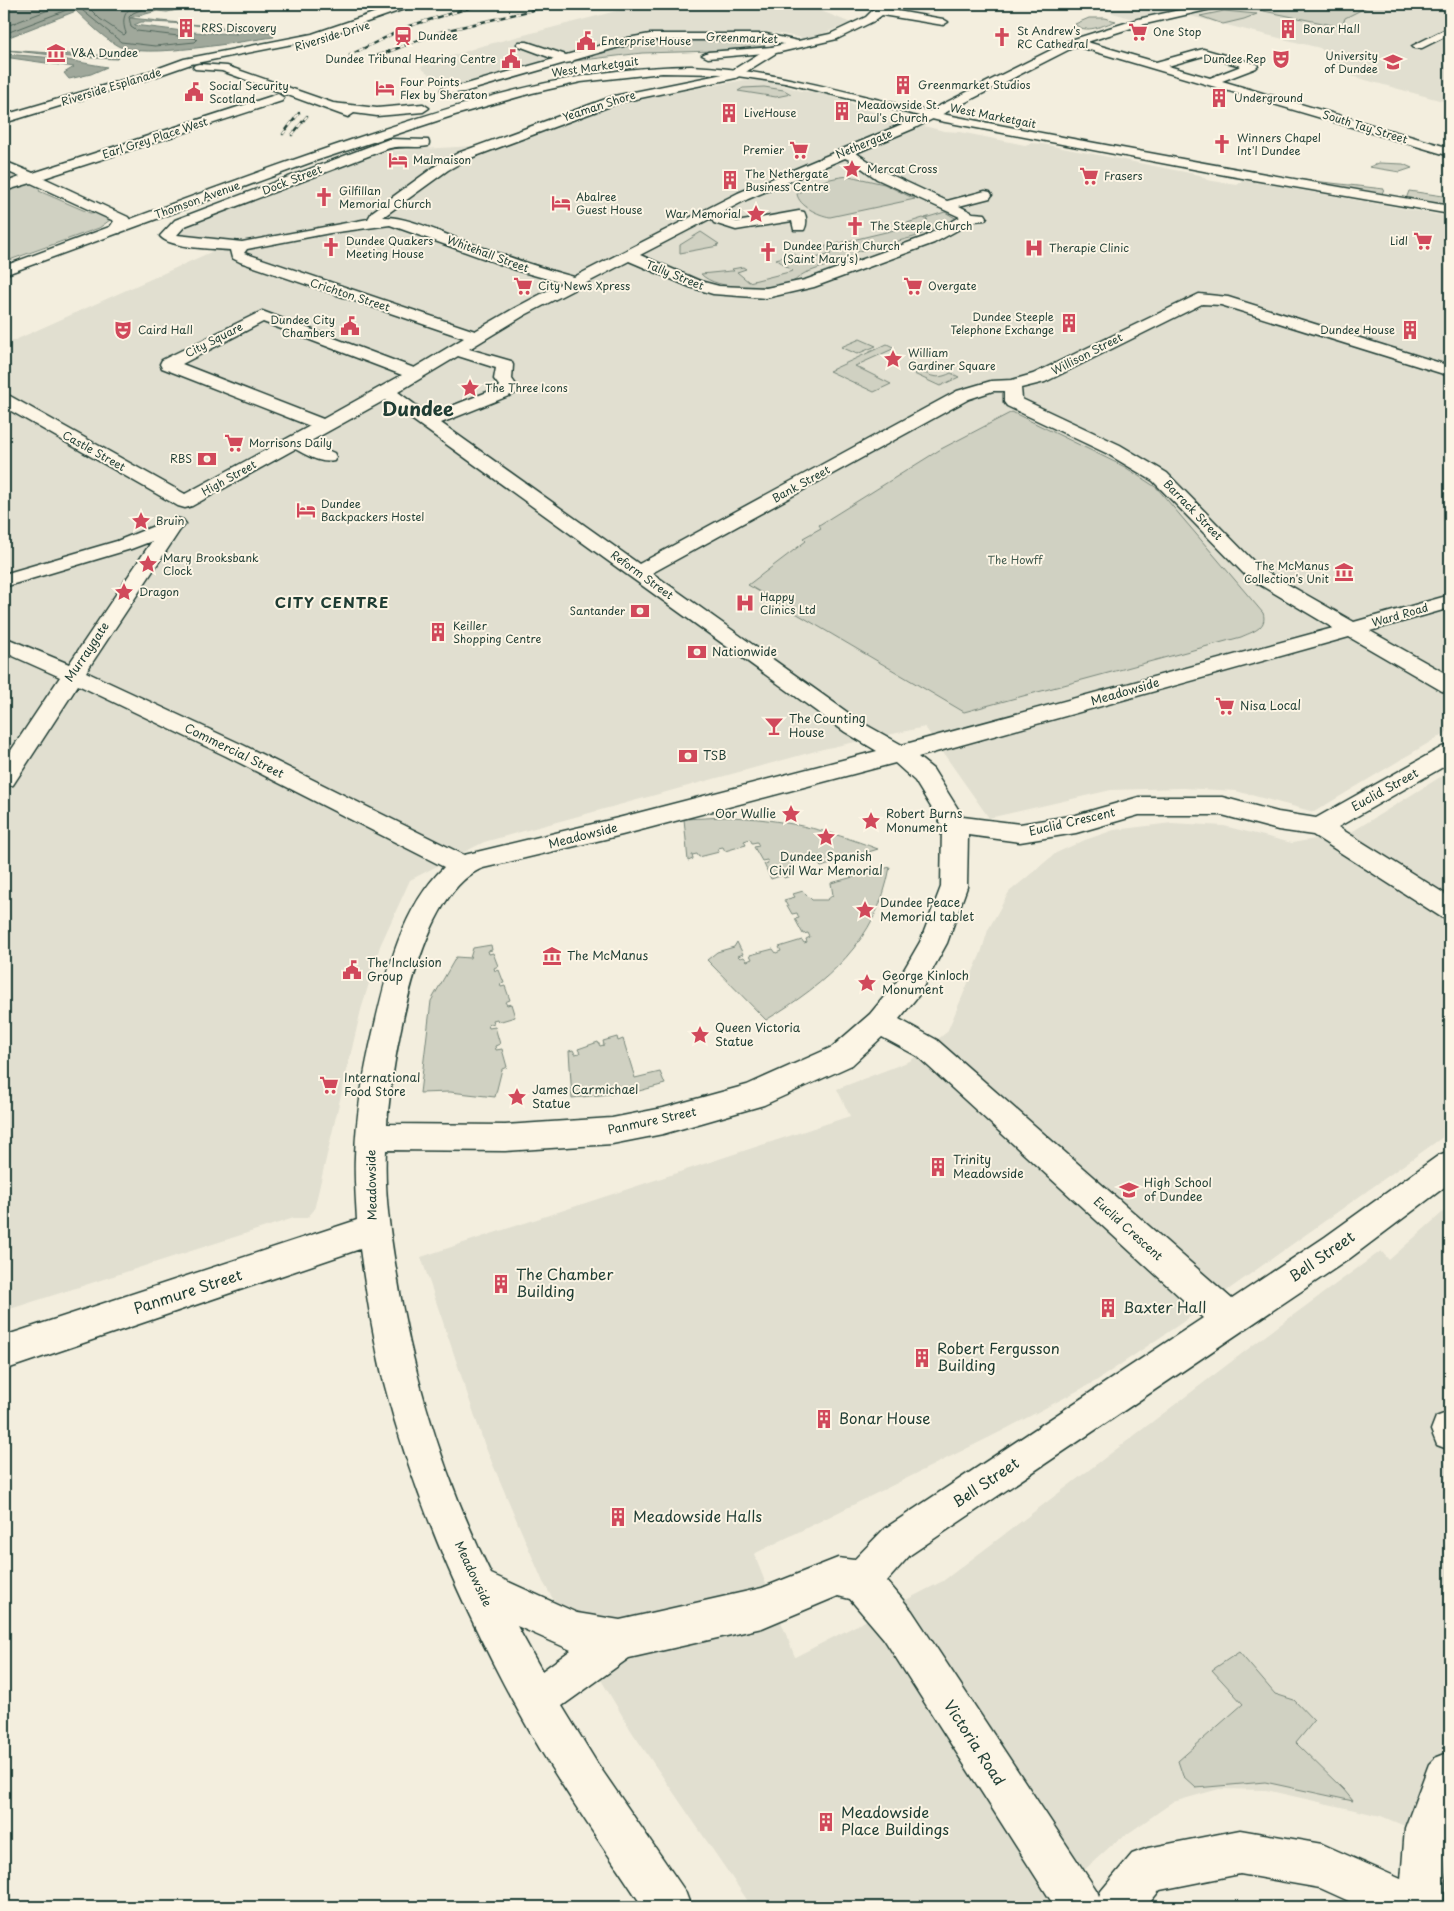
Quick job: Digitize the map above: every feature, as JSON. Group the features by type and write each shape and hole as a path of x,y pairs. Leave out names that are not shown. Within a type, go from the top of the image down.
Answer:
{"street":[{"name":"Nethergate","path":"519,312 743,196 911,125 1075,42 1138,22 1220,4"},
{"name":"Riverside Drive","path":"219,56 314,37 413,6"},
{"name":"Riverside Drive","path":"239,73 240,67 246,61 342,35 413,6"},
{"name":"Greenmarket","path":"739,71 750,62 772,50 833,37 870,19 882,8 943,22"},
{"path":"1418,46 1450,30"},
{"name":"Greenmarket","path":"447,90 464,88 568,60 632,40 650,37 766,37 782,39 798,45"},
{"path":"1075,42 1158,66 1203,52 1252,66 1213,82"},
{"path":"522,44 568,60"},
{"name":"Greenmarket","path":"783,60 785,54 798,45"},
{"path":"697,55 772,50"},
{"path":"219,56 208,60 204,64 205,73 361,126 384,129"},
{"name":"Riverside Esplanade","path":"4,119 144,78 188,62 219,56"},
{"path":"650,60 669,58"},
{"name":"West Marketgait","path":"332,107 377,112 412,110 536,76 584,66 688,58 770,65"},
{"path":"650,60 716,64 739,71"},
{"name":"South Tay Street","path":"1158,66 1450,152"},
{"path":"144,78 184,69 203,67 223,68 332,107 422,143 463,156"},
{"path":"691,69 703,77 698,82"},
{"name":"West Marketgait","path":"384,129 550,84 592,75 629,71 691,69 739,71 790,79 900,109 1225,171 1450,210"},
{"name":"West Marketgait","path":"798,70 946,107 1182,154 1376,184"},
{"name":"Yeaman Shore","path":"373,222 377,214 443,167 463,156 610,101 722,78 739,71"},
{"name":"Earl Grey Place West","path":"4,188 278,98"},
{"path":"900,109 911,125"},
{"name":"Thomson Avenue","path":"4,271 384,129"},
{"name":"Dock Street","path":"167,236 180,223 379,147 394,142 422,143"},
{"path":"849,155 857,158 882,176 946,205 985,195"},
{"path":"4,165 123,220 115,230"},
{"path":"856,174 882,176"},
{"path":"904,203 928,197"},
{"name":"Tally Street","path":"632,258 695,284 718,291 766,293 812,287 869,262 929,240 975,217 946,205"},
{"path":"736,226 804,220 784,206"},
{"path":"719,220 736,226 752,238"},
{"name":"Whitehall Street","path":"167,236 177,240 242,246 373,222 398,222 524,268 574,282"},
{"name":"Crichton Street","path":"242,246 237,250 237,255 245,259 476,337"},
{"path":"856,252 869,262"},
{"name":"Willison Street","path":"963,395 991,386 1012,385 1038,378 1192,302 1206,298 1222,300 1450,371"},
{"name":"High Street","path":"185,502 322,425 386,392 519,312"},
{"name":"City Square","path":"322,425 168,364 262,316 415,374"},
{"path":"428,422 515,388 503,379 510,367 455,350"},
{"name":"Barrack Street","path":"1012,385 1013,402 1113,450 1160,477 1254,573 1450,686"},
{"name":"Reform Street","path":"386,392 853,727 900,754"},
{"name":"Bank Street","path":"639,572 963,395"},
{"name":"Castle Street","path":"4,400 185,502"},
{"path":"294,442 328,457"},
{"path":"4,581 124,545 172,526 184,519 189,510 185,502"},
{"name":"Murraygate","path":"4,779 172,526"},
{"name":"Ward Road","path":"1350,630 1450,601"},
{"name":"Meadowside","path":"669,1907 535,1701 479,1588 437,1490 397,1365 385,1310 373,1230 370,1178 371,1137 383,1051 395,999 423,912 435,894 462,865 900,754 1350,630"},
{"name":"Commercial Street","path":"4,644 72,674 316,791 462,865"},
{"name":"Euclid Street","path":"1319,827 1450,753"},
{"path":"880,1022 908,988 934,943 954,887 955,825 924,775 900,754"},
{"name":"Euclid Crescent","path":"955,825 1020,833 1076,824 1139,806 1222,806 1278,821 1319,827 1450,910"},
{"name":"Euclid Crescent","path":"880,1022 927,1048 1230,1320"},
{"name":"Panmure Street","path":"371,1137 505,1138 612,1131 663,1121 738,1101 776,1087 842,1056 880,1022"},
{"name":"Bell Street","path":"862,1581 897,1542 1337,1248 1450,1165"},
{"name":"Panmure Street","path":"4,1353 373,1230"},
{"path":"479,1588 574,1632 620,1640 762,1608 838,1577 862,1581"},
{"name":"Victoria Road","path":"862,1581 898,1625 1081,1907"},
{"path":"535,1701 620,1640"},
{"path":"1421,1907 1427,1828 1444,1779 1450,1773"},
{"path":"1117,1907 1148,1870 1240,1852 1322,1866 1412,1907"}],"shaded area":[{"path":"643,4 804,4 851,23 808,39 775,33 676,33 638,36 457,85 430,75 420,67 478,47"},
{"name":"University of Dundee","path":"1084,4 1450,4 1450,103 1351,76 1320,48 1182,14 1186,10 1182,9 1136,20"},
{"path":"745,80 766,80 801,91 819,92 888,117 944,131 960,132 1025,145 1032,143 1042,144 1200,175 1207,180 1237,185 1244,180 1450,217 1450,730 1314,812 1236,791 1183,788 1111,790 989,818 925,727 823,749 484,842 410,880 380,946 361,1010 314,1210 307,1218 294,1218 4,1311 4,345 211,252 218,245 167,236 174,230 374,152 473,146 567,123 609,107 642,98"},
{"path":"1450,771 1450,1132 1180,1324 1096,1381 1000,1432 754,1554 795,1657 943,1581 1277,1327 1381,1251 1389,1260 1450,1206 1450,1845 1381,1816 1266,1790 1219,1789 1173,1802 1113,1844 1052,1899 1047,1907 752,1907 632,1732 543,1582 485,1446 421,1257 850,1116 837,1089 910,1061 947,1032 981,953 988,930 1009,892 1056,853 1114,830 1172,823 1224,826 1292,843 1350,833"}],"green space":[{"path":"1257,4 1373,4 1345,18 1342,27 1259,10"},
{"path":"1224,11 1257,14 1223,24 1200,16"},
{"path":"1089,18 1104,18 1116,21 1089,29 1084,29 1075,24"},
{"path":"683,38 764,42 765,46 715,51 642,53 575,61 645,41"},
{"path":"764,87 784,90 791,94 776,97 738,91 743,88"},
{"path":"1379,163 1403,164 1412,168 1400,172 1369,167"},
{"path":"12,174 41,188 39,191 90,213 97,212 108,216 110,220 99,228 4,262 4,175"},
{"path":"849,176 884,184 915,199 830,217 805,206 797,194 828,179"},
{"path":"1296,179 1384,189 1381,196 1296,181"},
{"path":"1409,191 1450,197 1450,205 1406,199"},
{"path":"945,212 957,219 914,237 856,252 854,257 805,273 794,281 783,285 771,287 731,286 708,280 701,274 734,271 732,269 743,267 746,269 737,272 749,282 793,271 776,259 794,254 803,261 831,254 823,247 907,227 904,224 923,218 928,220 925,218"},
{"path":"701,232 719,244 716,245 718,246 680,253 680,245"},
{"path":"860,339 876,346 857,354 841,347"},
{"path":"887,344 895,348 855,366 891,384 874,392 829,371"},
{"path":"934,365 937,367 925,373 938,377 951,373 959,377 940,386 914,374"},
{"name":"The Howff","path":"1012,412 1125,467 1157,488 1263,613 1264,618 1261,626 1241,637 964,712 748,585 806,541 803,538 821,528 819,525 941,449"},
{"path":"726,817 765,820 803,826 841,836 878,849 821,867 815,860 803,857 791,864 793,875 784,878 783,875 771,879 764,864 768,863 767,860 762,861 754,847 759,846 757,842 752,843 750,839 744,841 746,845 725,851 723,847 718,848 719,852 699,857 697,854 692,855 693,859 688,861 684,819"},
{"path":"890,867 874,917 846,957 829,975 809,991 766,1020 707,960 717,952 734,947 737,942 743,954 738,956 740,958 744,957 747,961 752,959 750,955 773,949 776,953 781,951 779,947 802,940 804,943 807,942 806,939 810,937 808,933 803,934 795,919 799,918 797,913 792,914 784,900 795,897 793,894 803,891 812,900 827,900 833,895 831,883"},
{"path":"491,945 492,950 488,951 489,954 493,953 498,966 494,968 495,971 499,970 504,983 500,984 501,987 505,986 510,1000 505,1002 507,1005 511,1004 515,1017 498,1022 497,1019 493,1020 494,1023 488,1025 489,1028 495,1027 500,1044 495,1046 496,1050 502,1049 507,1067 502,1069 495,1097 450,1092 420,1093 431,1001 456,957 470,958 473,948"},
{"path":"617,1037 618,1041 623,1039 635,1078 660,1072 665,1084 639,1091 572,1098 569,1051 573,1050 575,1054 580,1053 578,1049 598,1042 600,1046 604,1045 603,1041"},
{"path":"1239,1652 1275,1694 1294,1700 1314,1721 1296,1743 1353,1801 1265,1782 1196,1788 1183,1776 1178,1761 1243,1704 1212,1670"}],"water":[{"path":"4,4 207,4 167,12 157,11 130,18 270,32 274,37 193,48 148,51 131,50 118,46 96,30 76,11 4,39","holes":["141,22 205,26 237,34 191,32 134,25"]},
{"path":"5,50 83,55 85,57 119,52 120,56 117,59 71,57"},
{"path":"4,54 56,58 107,67 91,74 69,79 64,73 74,67 4,57"}],"railway":[{"path":"350,55 409,26 482,4"},
{"path":"372,58 440,32 558,4"},
{"path":"283,134 299,113"},
{"path":"292,135 307,116"}],"place":[{"name":"RRS Discovery","path":"186,28"},
{"name":"Bonar Hall","path":"1288,29"},
{"name":"One Stop","path":"1138,32"},
{"name":"Dundee","path":"403,36"},
{"name":"St Andrew's RC Cathedral","path":"1002,37"},
{"name":"Enterprise House","path":"586,41"},
{"name":"V&A Dundee","path":"56,53"},
{"name":"Dundee Tribunal Hearing Centre","path":"511,59"},
{"name":"Dundee Rep","path":"1281,59"},
{"name":"University of Dundee","path":"1393,62"},
{"name":"Greenmarket Studios","path":"903,85"},
{"name":"Four Points Flex by Sheraton","path":"385,88"},
{"name":"Social Security Scotland","path":"194,92"},
{"name":"Underground","path":"1219,98"},
{"name":"Meadowside St. Paul's Church","path":"842,111"},
{"name":"LiveHouse","path":"729,113"},
{"name":"Winners Chapel Int'l Dundee","path":"1222,144"},
{"name":"Premier","path":"799,150"},
{"name":"Malmaison","path":"398,160"},
{"name":"Mercat Cross","path":"852,169"},
{"name":"Frasers","path":"1089,176"},
{"name":"The Nethergate Business Centre","path":"730,180"},
{"name":"Gilfillan Memorial Church","path":"324,197"},
{"name":"Abalree Guest House","path":"561,203"},
{"name":"War Memorial","path":"756,214"},
{"name":"The Steeple Church","path":"855,226"},
{"name":"Lidl","path":"1423,241"},
{"name":"Dundee Quakers Meeting House","path":"331,247"},
{"name":"Therapie Clinic","path":"1034,248"},
{"name":"Dundee Parish Church (Saint Mary's)","path":"768,252"},
{"name":"City News Xpress","path":"523,286"},
{"name":"Overgate","path":"913,286"},
{"name":"Dundee Steeple Telephone Exchange","path":"1069,323"},
{"name":"Dundee City Chambers","path":"350,326"},
{"name":"Caird Hall","path":"123,330"},
{"name":"Dundee House","path":"1410,330"},
{"name":"William Gardiner Square","path":"893,359"},
{"name":"The Three Icons","path":"470,388"},
{"name":"Morrisons Daily","path":"234,443"},
{"name":"RBS","path":"207,459"},
{"name":"Dundee Backpackers Hostel","path":"306,510"},
{"name":"Bruin","path":"141,521"},
{"name":"Mary Brooksbank Clock","path":"148,564"},
{"name":"The McManus Collection's Unit","path":"1344,572"},
{"name":"Dragon","path":"124,592"},
{"name":"Happy Clinics Ltd","path":"745,603"},
{"name":"Santander","path":"640,611"},
{"name":"Keiller Shopping Centre","path":"438,632"},
{"name":"Nationwide","path":"697,652"},
{"name":"Nisa Local","path":"1225,706"},
{"name":"The Counting House","path":"774,726"},
{"name":"TSB","path":"688,756"},
{"name":"Oor Wullie","path":"791,814"},
{"name":"Robert Burns Monument","path":"871,821"},
{"name":"Dundee Spanish Civil War Memorial","path":"826,837"},
{"name":"Dundee Peace Memorial tablet","path":"865,910"},
{"name":"The McManus","path":"552,956"},
{"name":"The Inclusion Group","path":"352,970"},
{"name":"George Kinloch Monument","path":"867,983"},
{"name":"Queen Victoria Statue","path":"700,1035"},
{"name":"International Food Store","path":"329,1085"},
{"name":"James Carmichael Statue","path":"517,1097"},
{"name":"Trinity Meadowside","path":"938,1167"},
{"name":"High School of Dundee","path":"1129,1190"},
{"name":"The Chamber Building","path":"501,1284"},
{"name":"Baxter Hall","path":"1108,1308"},
{"name":"Robert Fergusson Building","path":"922,1358"},
{"name":"Bonar House","path":"824,1419"},
{"name":"Meadowside Halls","path":"618,1517"},
{"name":"Meadowside Place Buildings","path":"826,1822"}],"district":[{"name":"Dundee","path":"418,409"},
{"name":"CITY CENTRE","path":"332,603"}]}
